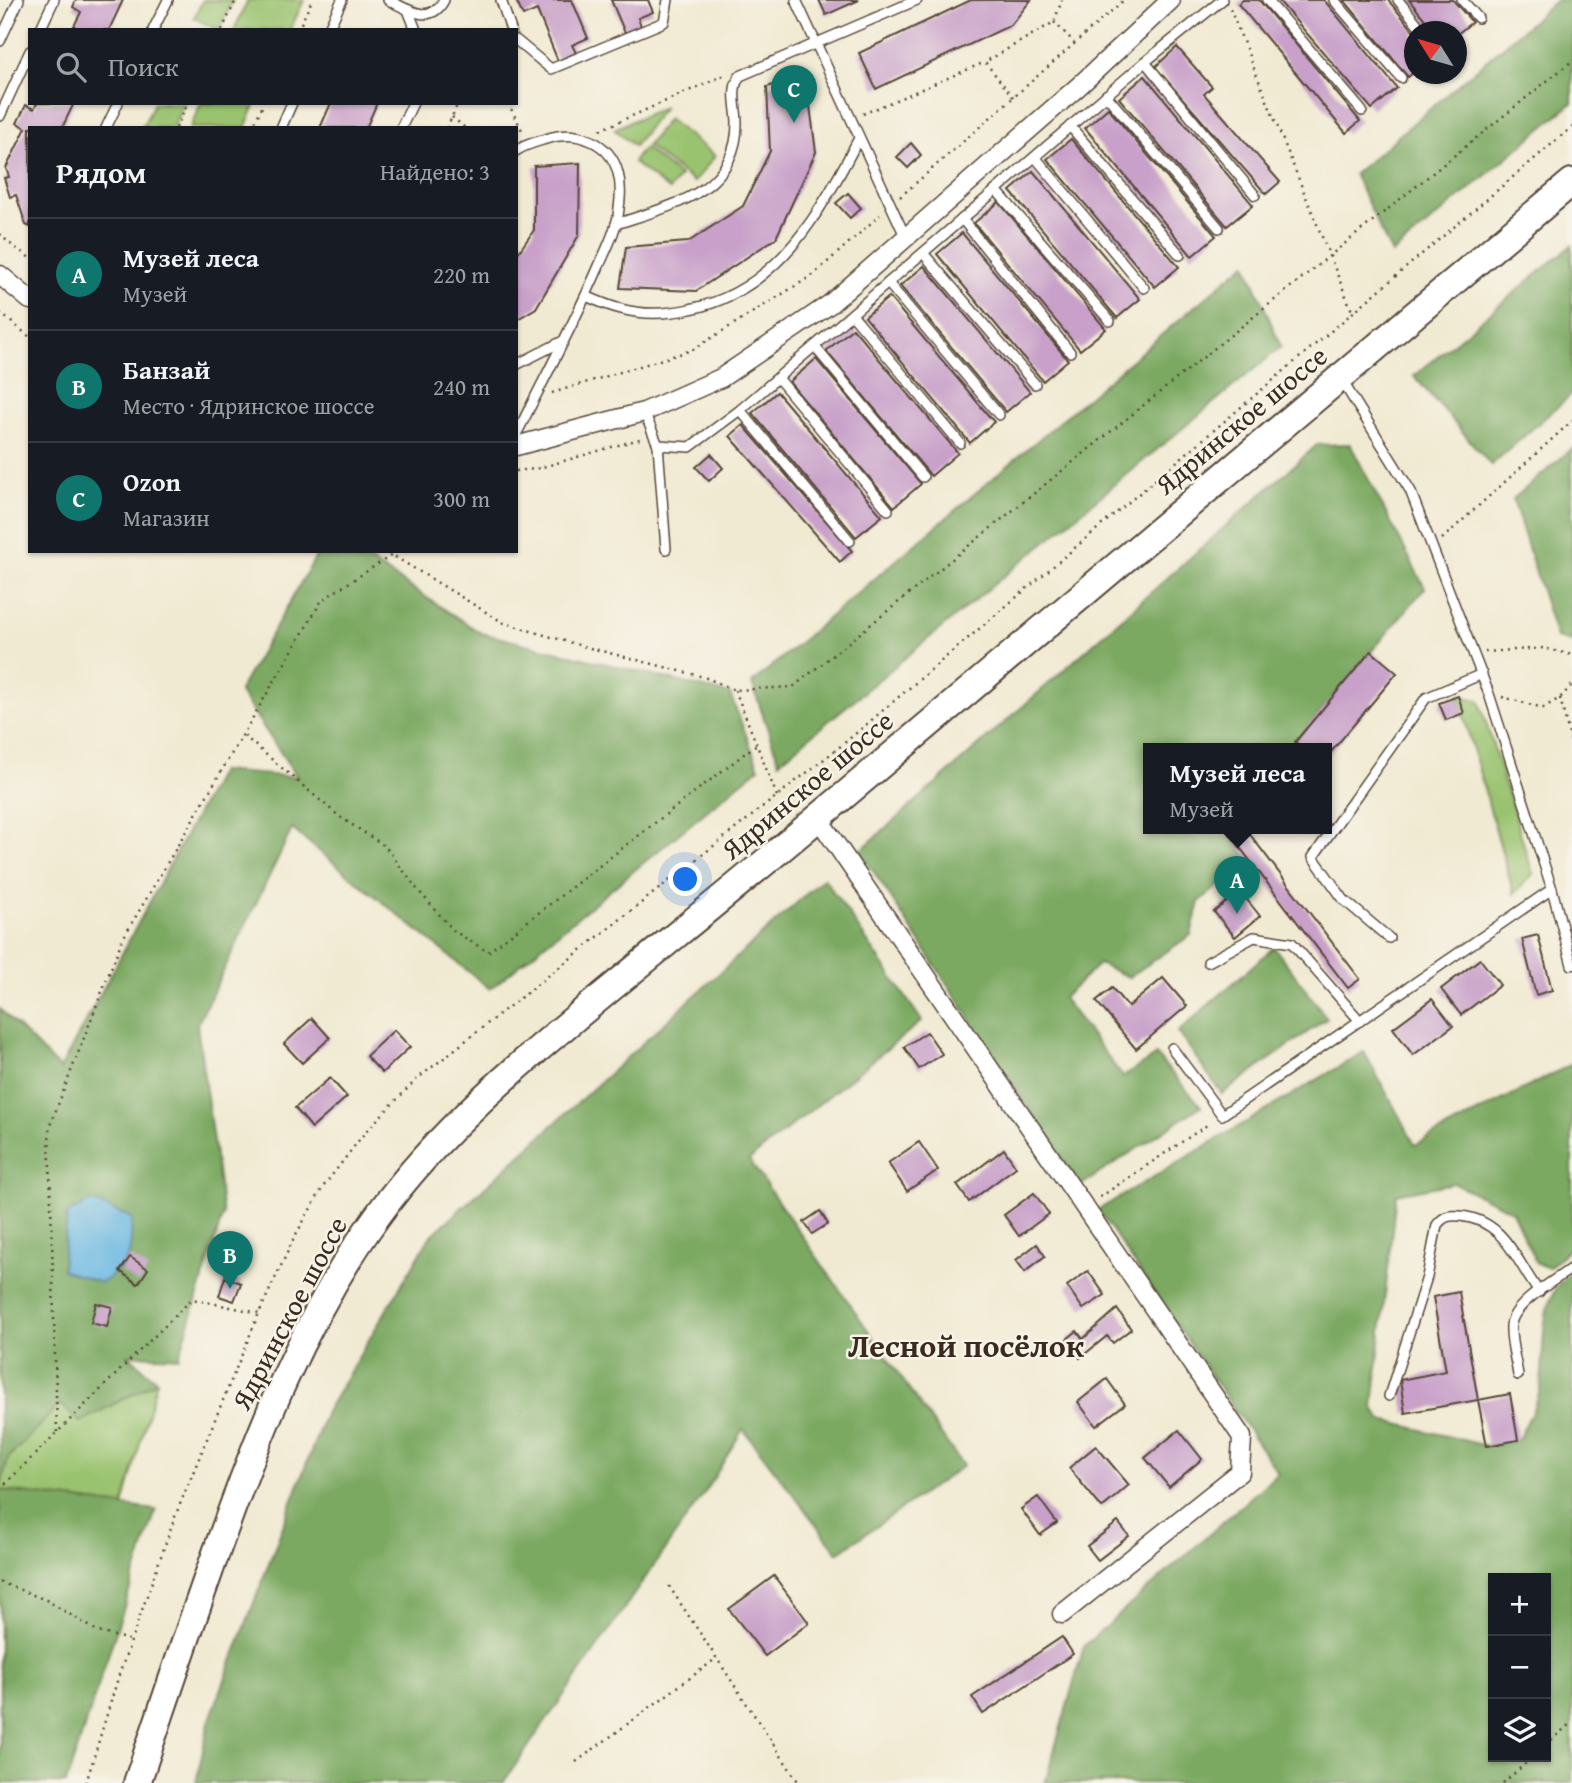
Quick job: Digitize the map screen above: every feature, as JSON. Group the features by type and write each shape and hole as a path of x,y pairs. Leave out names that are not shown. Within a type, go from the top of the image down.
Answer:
{"main road":[{"name":"Ядринское шоссе","path":"137,1783 248,1463 290,1365 337,1279 376,1218 421,1160 520,1063 817,818 1572,182"}],"street":[{"path":"518,445 644,412 721,378 830,304 1097,69 1171,0"},
{"path":"0,275 28,298"},
{"path":"817,818 1242,1437 1240,1472 1062,1614"}],"lane":[{"path":"0,41 19,0"},
{"path":"41,28 54,0"},
{"path":"154,28 167,0"},
{"path":"329,28 342,0"},
{"path":"388,0 405,5 419,15 430,14 441,6 444,0"},
{"path":"501,0 510,28"},
{"path":"518,42 551,69 664,22 668,0"},
{"path":"796,0 906,238"},
{"path":"616,224 681,202 706,189 721,174 732,154 737,136 735,87 737,79 743,74 816,44 897,4 917,0"},
{"path":"658,445 690,447 740,410 1144,62 1224,0"},
{"path":"1267,0 1362,111"},
{"path":"1334,0 1401,78"},
{"path":"1398,0 1415,21"},
{"path":"1462,0 1478,18"},
{"path":"405,5 414,28"},
{"path":"0,116 28,55"},
{"path":"1144,62 1255,195"},
{"path":"1106,95 1219,228"},
{"path":"107,126 117,105"},
{"path":"282,126 291,105"},
{"path":"402,126 412,105"},
{"path":"1070,126 1180,255"},
{"path":"518,150 562,135 583,137 603,148 615,164 620,187 616,224 586,296 518,431"},
{"path":"586,296 621,309 659,313 699,308 754,282 789,252 808,227 835,185 859,138"},
{"path":"1035,157 1144,288"},
{"path":"996,190 1110,321"},
{"path":"962,219 1070,352"},
{"path":"923,253 1035,384"},
{"path":"888,283 999,415"},
{"path":"852,314 960,443"},
{"path":"518,364 563,341"},
{"path":"815,347 923,477"},
{"path":"1340,377 1410,490 1489,694 1552,889 1572,965"},
{"path":"778,379 888,509"},
{"path":"740,410 850,541"},
{"path":"644,412 658,445 666,549"},
{"path":"1332,830 1426,698 1482,674"},
{"path":"1329,834 1313,857 1344,900 1389,938"},
{"path":"1172,1048 1222,1115 1552,889"},
{"path":"1208,962 1254,937 1292,943 1360,1021"},
{"path":"1389,1396 1427,1277 1437,1225 1441,1219 1450,1214 1485,1222 1503,1236 1539,1292"},
{"path":"1518,1375 1510,1325 1514,1315 1522,1304 1572,1268"}],"path":[{"path":"223,28 236,0"},
{"path":"299,28 312,0"},
{"path":"851,119 985,62 1054,22 1062,0"},
{"path":"534,399 692,350 813,275 1124,0"},
{"path":"1224,0 1352,311"},
{"path":"1054,22 1074,43"},
{"path":"57,1432 49,1128 122,940 322,600 392,555 504,622 582,646 704,677 735,690 793,687 1572,61"},
{"path":"985,62 1013,97"},
{"path":"583,137 724,76 731,74 737,79"},
{"path":"177,126 186,105"},
{"path":"253,126 263,105"},
{"path":"448,126 457,105"},
{"path":"509,105 528,145"},
{"path":"452,117 463,126"},
{"path":"0,234 28,257"},
{"path":"0,313 28,335"},
{"path":"1431,548 1572,421"},
{"path":"518,471 536,469 653,436"},
{"path":"1474,653 1544,648 1572,655"},
{"path":"1489,694 1543,708 1560,698 1572,685"},
{"path":"735,690 778,796"},
{"path":"1560,698 1572,746"},
{"path":"243,735 340,817 385,846 416,889 454,931 488,952 757,744"},
{"path":"1085,1208 1222,1115"},
{"path":"0,1489 192,1299 259,1313"},
{"path":"0,1582 46,1600 99,1632 131,1640"},
{"path":"669,1586 799,1783"},
{"path":"576,1762 717,1658"},
{"path":"1551,1741 1572,1722"},
{"path":"1503,1783 1527,1762"}],"green space":[{"path":"203,0 233,0 220,28 194,18"},
{"path":"248,0 304,0 291,28 235,28"},
{"path":"1557,0 1572,0 1572,103 1392,254 1354,174 1459,84 1467,84 1467,77"},
{"path":"153,105 183,105 174,126 143,126"},
{"path":"200,105 255,105 246,126 191,126"},
{"path":"664,107 634,146 614,129"},
{"path":"668,119 715,156 694,182 647,146"},
{"path":"644,148 680,176 669,190 633,162"},
{"path":"1572,245 1572,394 1491,465 1414,376"},
{"path":"1246,263 1281,347 779,762 752,683"},
{"path":"1350,444 1425,588 1294,743 1143,743 1143,834 1229,834 1249,861 1199,902 1191,935 1129,977 1099,964 1063,998 1123,1077 1156,1055 1201,1106 1080,1186 860,851 1317,445"},
{"path":"1572,449 1572,642 1556,638 1513,499"},
{"path":"318,553 358,553 481,633 730,694 759,768 490,989 292,829 197,1025 223,1214 179,1357 128,1355 157,1381 80,1422 60,1404 8,1458 0,1487 0,1009 60,1069 220,771 297,777 239,691"},
{"path":"1458,696 1479,700 1533,874 1514,894"},
{"path":"824,878 922,1021 749,1160 963,1466 838,1553 743,1429 709,1486 503,1783 196,1783 209,1722 326,1412 430,1237"},
{"path":"1274,947 1327,1018 1222,1094 1178,1032"},
{"path":"1364,1052 1415,1145 1572,1064 1572,1246 1549,1268 1536,1263 1512,1211 1454,1183 1396,1194 1373,1407 1382,1420 1487,1446 1518,1440 1540,1389 1547,1310 1560,1283 1572,1272 1572,1783 1045,1783 1084,1646 1278,1473 1098,1210"},
{"path":"157,1381 123,1506 0,1490 8,1458 60,1404 80,1422"},
{"path":"0,1490 156,1510 66,1783 0,1783"}],"water":[{"path":"92,1201 132,1218 130,1249 125,1263 101,1283 62,1270 67,1214"}],"building":[{"path":"76,0 123,0 110,28 73,28 81,12 73,7"},
{"path":"516,0 572,0 588,38 572,45 576,53 558,61 537,10 523,16"},
{"path":"611,0 648,0 653,12 638,18 641,26 625,33"},
{"path":"819,0 859,0 826,15"},
{"path":"971,0 1031,0 1011,25 876,89 859,53"},
{"path":"1243,0 1259,0 1360,121 1346,133 1238,4"},
{"path":"1278,0 1324,0 1397,88 1372,109"},
{"path":"1344,0 1388,0 1406,21 1404,72"},
{"path":"1409,0 1453,0 1472,22 1467,26 1467,21 1426,21"},
{"path":"1177,47 1212,87 1204,94 1280,182 1266,194 1155,67"},
{"path":"806,75 816,152 776,238 696,291 620,288 626,247 688,242 743,206 770,151 767,87"},
{"path":"1145,76 1253,205 1227,226 1119,98"},
{"path":"26,105 34,109 36,105 73,105 63,126 28,126 28,226 16,195 10,197 4,178 9,177 6,168 26,128 17,123"},
{"path":"330,105 376,105 367,126 321,126"},
{"path":"1108,108 1216,236 1192,256 1085,128"},
{"path":"1071,139 1179,267 1155,287 1047,159"},
{"path":"911,143 921,155 908,168 897,157"},
{"path":"580,163 579,235 536,308 518,319 518,253 534,230 534,166"},
{"path":"1033,171 1140,299 1117,318 1010,191"},
{"path":"848,193 861,208 850,218 836,203"},
{"path":"999,202 1106,329 1080,350 974,223"},
{"path":"962,233 1068,360 1043,381 937,254"},
{"path":"924,266 1030,392 1006,412 900,286"},
{"path":"889,297 994,422 970,443 865,317"},
{"path":"853,328 958,453 931,476 826,351"},
{"path":"816,359 921,484 894,507 789,382"},
{"path":"777,392 882,516 856,537 752,413"},
{"path":"743,425 852,551 840,562 730,436"},
{"path":"711,454 723,468 709,481 696,467"},
{"path":"1371,651 1397,673 1332,751 1332,743 1295,742"},
{"path":"1458,696 1464,713 1446,720 1439,703"},
{"path":"1230,834 1250,834 1360,979 1348,988"},
{"path":"1240,891 1260,916 1235,937 1214,912"},
{"path":"1538,935 1552,990 1536,995 1522,939"},
{"path":"1480,959 1500,985 1461,1015 1441,989"},
{"path":"1163,978 1187,1006 1136,1049 1096,1001 1112,988 1128,1007"},
{"path":"1432,999 1453,1026 1413,1055 1393,1028"},
{"path":"312,1018 330,1038 302,1063 284,1044"},
{"path":"394,1030 410,1047 382,1073 366,1056"},
{"path":"927,1032 942,1054 919,1069 904,1047"},
{"path":"330,1078 347,1097 312,1128 295,1108"},
{"path":"919,1142 938,1170 907,1191 888,1163"},
{"path":"1004,1149 1016,1167 969,1202 957,1185"},
{"path":"1034,1193 1049,1214 1019,1236 1004,1215"},
{"path":"820,1211 828,1224 812,1234 804,1222"},
{"path":"1037,1244 1045,1256 1025,1272 1016,1260"},
{"path":"130,1257 148,1269 138,1284 120,1271"},
{"path":"1088,1271 1105,1295 1083,1309 1067,1286"},
{"path":"225,1277 241,1283 234,1301 219,1296"},
{"path":"1459,1292 1478,1400 1405,1413 1400,1380 1446,1371 1433,1297"},
{"path":"96,1303 112,1307 107,1327 91,1323"},
{"path":"1117,1309 1131,1329 1113,1343 1107,1336 1080,1358 1067,1339 1077,1331 1083,1339"},
{"path":"1107,1379 1125,1404 1096,1426 1078,1402"},
{"path":"1510,1394 1518,1440 1487,1446 1478,1400"},
{"path":"1179,1430 1202,1459 1169,1487 1145,1458"},
{"path":"1096,1446 1129,1485 1102,1508 1069,1468"},
{"path":"1038,1497 1057,1523 1040,1535 1021,1509"},
{"path":"1118,1522 1129,1536 1098,1560 1087,1546"},
{"path":"774,1576 809,1623 765,1656 729,1609"},
{"path":"1062,1637 1073,1654 983,1714 972,1697"}],"place":[{"name":"Ozon","path":"794,123"},
{"name":"Музей леса","path":"1237,914"},
{"name":"Банзай","path":"230,1289"}],"district":[{"name":"Лесной посёлок","path":"966,1346"}]}
